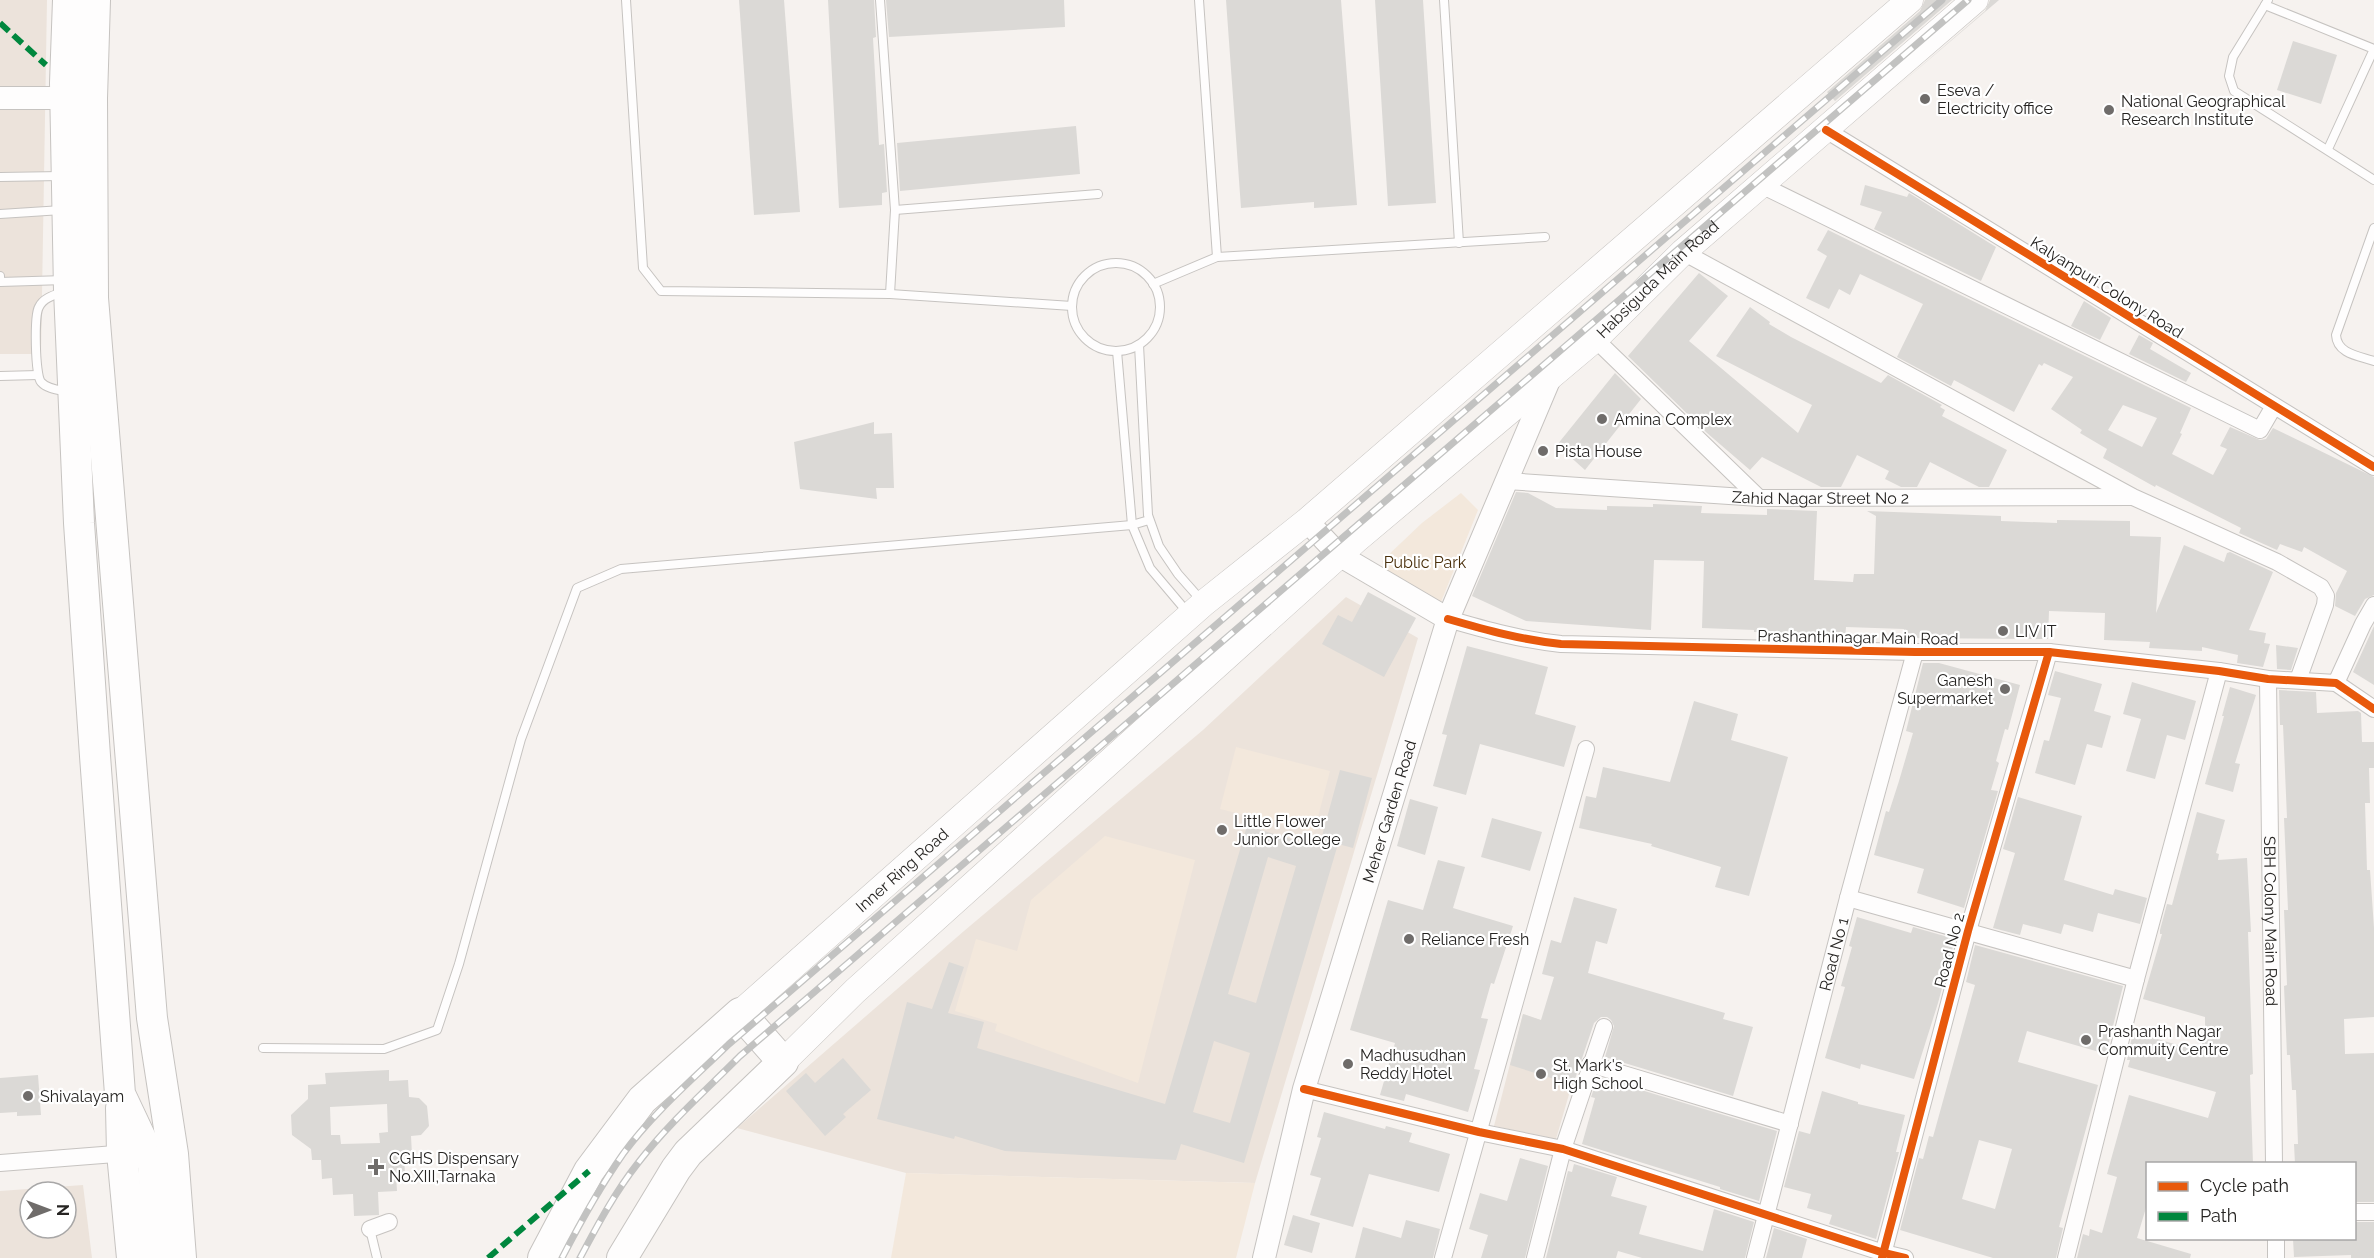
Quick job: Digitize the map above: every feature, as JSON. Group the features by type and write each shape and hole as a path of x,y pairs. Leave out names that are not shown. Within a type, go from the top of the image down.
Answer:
{"highway":[{"path":"68,0 65,91 69,285 87,391 152,1018 173,1154 181,1258"},
{"path":"95,0 92,98 93,298 79,523 120,1094 135,1153 132,1258"},
{"path":"622,1258 688,1153 783,1062 740,1013"},
{"name":"Inner Ring Road","path":"547,1250 589,1171 642,1100 740,1013"},
{"path":"135,1153 153,1164 159,1258"},
{"path":"522,1258 547,1250"}],"main road":[{"path":"1306,521 1910,0"},
{"name":"Habsiguda Main Road","path":"1339,555 1595,339 1683,252 1975,0"},
{"path":"0,82 65,91"},
{"path":"0,98 65,91"},
{"name":"Meher Garden Road","path":"1264,1258 1304,1089 1448,619 1550,378"},
{"name":"Prashanthinagar Main Road","path":"1306,521 1339,555 1448,619"},
{"name":"Inner Ring Road","path":"740,1013 1197,610 1306,521"},
{"path":"783,1062 855,991 1339,555"}],"street":[{"name":"Kalyanpuri Colony Road","path":"1826,130 2374,467"},
{"path":"1761,185 2260,430 2274,406"},
{"path":"1683,252 2133,496 2277,562 2324,590 2325,605 2298,680"},
{"path":"1595,339 1759,498"},
{"name":"Zahid Nagar Street No 2","path":"1507,481 1759,498 2133,496"},
{"path":"2336,683 2368,628 2374,605"},
{"name":"Prashanthinagar Main Road","path":"1448,619 1505,636 1560,644 1915,652 2049,652 2219,671 2268,679"},
{"name":"Road No 1","path":"1755,1258 1848,898 1915,652"},
{"name":"Road No 2","path":"1883,1256 1968,932 2049,652"},
{"path":"2066,1258 2136,979 2219,671"},
{"path":"2268,679 2336,683 2374,709"},
{"name":"SBH Colony Main Road","path":"2268,679 2274,1162"},
{"path":"1443,1258 1586,749"},
{"path":"1848,898 2136,979"},
{"path":"1534,1258 1563,1149 1604,1027"},
{"path":"1590,1064 1791,1124"},
{"path":"1304,1089 1479,1132 1563,1149 1767,1214 1883,1256 1905,1258"},
{"path":"0,1163 135,1153"},
{"path":"2356,1212 2374,1212"},
{"path":"370,1229 389,1222"},
{"path":"2276,1240 2276,1258"}],"lane":[{"path":"626,0 643,268 662,291 890,294 1072,306"},
{"path":"880,0 895,210 890,294"},
{"path":"1198,0 1217,257"},
{"path":"1444,0 1460,243"},
{"path":"2328,149 2374,48 2266,3 2233,57 2229,76 2234,91 2374,180"},
{"path":"0,177 67,176"},
{"path":"895,210 1098,194"},
{"path":"0,214 68,210"},
{"path":"2374,228 2336,335 2337,344 2342,350 2374,361"},
{"path":"1153,284 1217,257 1545,237"},
{"path":"1118,263 1132,266 1144,273 1153,284 1160,310 1153,330 1139,345 1128,350 1117,351 1103,350 1090,343 1080,333 1074,320 1072,306 1074,292 1091,270 1118,263"},
{"path":"0,276 0,282 69,285"},
{"path":"69,285 46,298 38,307 36,324 38,375 42,383 52,389 87,391"},
{"path":"1139,345 1149,520 1159,546 1197,610"},
{"path":"1117,351 1132,525 1150,568 1197,610"},
{"path":"0,376 38,375"},
{"path":"263,1048 384,1049 437,1030 459,964 521,739 577,588 621,569 1132,525 1149,520"},
{"path":"370,1229 377,1258"}],"shaded area":[{"path":"0,0 47,0 41,354 0,354"},
{"name":"Little Flower Junior College","path":"1346,597 1418,638 1255,1183 906,1173 737,1128 964,931 1203,730"},
{"name":"St. Mark's High School","path":"1523,1014 1586,1036 1556,1139 1494,1126"},
{"path":"78,1185 83,1185 92,1258 0,1258 0,1191 18,1190 18,1240 78,1240"}],"green space":[{"name":"Public Park","path":"1461,493 1478,510 1439,607 1385,571 1382,561 1422,523"},
{"path":"1236,747 1330,771 1314,832 1220,809"},
{"path":"1105,836 1195,860 1138,1083 995,1031 997,1024 955,1011 976,939 1017,951 1031,900"},
{"path":"906,1173 1255,1183 1236,1258 891,1258"}],"building":[{"path":"739,0 784,0 800,212 754,215"},
{"path":"828,0 874,0 876,37 873,38 879,145 884,144 887,192 882,193 882,205 839,208"},
{"path":"886,0 1064,0 1065,27 889,37"},
{"path":"1226,0 1341,0 1357,205 1314,208 1314,202 1241,208"},
{"path":"1375,0 1423,0 1436,203 1388,206"},
{"path":"1925,0 1952,0 1835,101 1827,92 1920,11"},
{"path":"1990,0 1999,0 1891,92 1985,11"},
{"path":"2293,41 2337,55 2321,104 2277,90"},
{"path":"1076,126 1080,174 900,191 897,143"},
{"path":"1865,185 1907,197 1909,193 1996,247 1981,281 1874,229 1882,212 1860,205"},
{"path":"1828,230 2191,408 2172,454 2213,475 2227,449 2220,446 2230,427 2260,440 2266,439 2273,428 2374,477 2374,595 2365,599 2355,616 2335,606 2336,593 2347,571 2304,547 2302,552 2280,544 2277,550 2239,533 2241,528 2156,485 2155,487 2103,458 2107,449 2080,433 2082,430 2051,409 2073,377 2044,363 2042,366 2039,364 2014,412 1954,380 1951,386 1897,357 1923,304 1860,274 1850,295 1839,289 1829,309 1806,298 1827,256 1817,250","holes":["2123,405 2157,418 2142,447 2108,430"]},
{"path":"1699,273 1728,296 1689,341 1798,433 1812,405 1716,356 1750,307 1770,322 1769,324 1791,337 1881,383 1888,375 1942,405 1940,407 1945,410 1942,416 2007,450 1989,487 1979,487 1930,462 1917,487 1901,487 1885,479 1889,471 1857,455 1841,487 1821,487 1762,457 1750,470 1707,433 1628,356"},
{"path":"2084,301 2111,318 2100,340 2071,326"},
{"path":"2139,335 2153,343 2150,349 2191,373 2186,382 2129,354"},
{"name":"Amina Complex","path":"1615,373 1641,399 1585,470 1557,445"},
{"path":"874,422 874,434 892,433 894,488 876,488 877,499 800,489 794,442"},
{"path":"1516,492 1528,493 1556,508 1607,510 1607,506 1653,507 1653,504 1702,506 1701,513 1767,515 1767,509 1817,511 1814,580 1853,582 1854,574 1874,574 1876,516 1867,511 2001,516 2001,521 2057,523 2057,520 2130,521 2130,536 2161,537 2156,613 2184,545 2224,562 2227,553 2230,552 2273,572 2249,630 2266,633 2264,643 2270,644 2263,667 2237,663 2238,655 2202,647 2202,651 2149,648 2150,642 2104,640 2105,613 2049,611 2048,639 1904,638 1904,629 1846,627 1845,639 1815,637 1815,639 1784,638 1784,633 1754,632 1754,630 1702,628 1704,561 1654,560 1651,630 1526,621 1472,596"},
{"path":"1368,592 1416,618 1384,677 1322,644 1338,615 1352,622"},
{"path":"2374,626 2374,685 2353,672"},
{"path":"2276,645 2298,648 2291,670 2277,669"},
{"path":"1467,646 1548,667 1535,714 1576,726 1564,767 1480,744 1466,795 1433,786 1447,735 1442,734"},
{"path":"1923,663 1939,663 2020,685 2008,730 2005,729 1996,761 1999,763 1991,790 1998,791 1964,908 1917,893 1924,869 1874,855 1886,811 1889,812 1913,733 1906,731"},
{"path":"2055,671 2102,684 2094,711 2111,716 2102,748 2087,744 2075,785 2035,773 2044,740 2049,741 2061,698 2048,695"},
{"path":"2132,682 2196,701 2185,740 2167,735 2155,779 2126,771 2141,719 2123,714"},
{"path":"2230,687 2256,695 2235,763 2240,764 2233,792 2205,784"},
{"path":"2279,690 2316,692 2317,713 2358,711 2361,713 2362,742 2374,742 2374,768 2369,768 2370,803 2365,803 2367,870 2370,870 2374,928 2374,1017 2344,1019 2345,1054 2374,1053 2374,1202 2356,1202 2356,1162 2295,1162 2294,1144 2298,1144 2296,1090 2292,1090 2290,1055 2287,1055 2284,986 2287,985 2284,910 2288,910 2284,818 2287,818 2283,725 2280,725"},
{"path":"1694,701 1738,714 1731,740 1788,757 1749,896 1715,887 1721,867 1651,846 1652,844 1579,828 1586,796 1596,798 1603,767 1670,782"},
{"path":"1340,770 1372,778 1353,848 1338,844 1244,1163 1181,1144 1176,1160 1005,1151 955,1136 954,1139 877,1119 907,1002 932,1009 949,962 964,967 948,1013 984,1022 977,1048 1165,1104 1247,826 1319,847","holes":["1268,857 1296,866 1256,1003 1228,994","1214,1041 1250,1053 1230,1123 1193,1112"]},
{"path":"2018,797 2082,816 2064,880 2113,895 2115,889 2147,898 2140,924 2098,913 2093,932 2064,924 2061,934 2023,924 2020,935 1993,928 2015,853 2003,849"},
{"path":"1410,799 1438,807 1425,855 1397,846"},
{"path":"2197,812 2225,820 2216,853 2219,854 2218,860 2247,858 2251,932 2248,932 2253,1074 2250,1075 2253,1162 2146,1162 2146,1208 2137,1238 2191,1254 2190,1258 2077,1258 2083,1234 2089,1236 2090,1229 2102,1233 2117,1177 2107,1174 2129,1095 2208,1118 2216,1092 2128,1067 2130,1060 2127,1060 2133,1032 2202,1052 2202,1043 2205,1043 2205,1017 2143,999 2162,934 2160,930 2167,904 2172,905"},
{"path":"1492,818 1542,832 1530,871 1481,857"},
{"path":"1438,860 1465,867 1453,908 1513,926 1494,984 1491,983 1481,1018 1488,1019 1474,1069 1480,1070 1468,1112 1406,1094 1404,1101 1380,1095 1395,1043 1350,1030 1388,900 1423,910"},
{"path":"1574,897 1617,909 1607,944 1596,941 1588,973 1725,1013 1723,1019 1753,1027 1733,1096 1605,1057 1614,1026 1607,1017 1601,1017 1594,1023 1573,1085 1510,1065 1523,1014 1541,1020 1554,977 1542,974 1551,940 1561,943"},
{"path":"1857,917 1911,933 1913,927 1955,939 1914,1079 1861,1064 1860,1069 1825,1058 1845,987 1841,986 1852,947 1849,946"},
{"path":"1975,945 2123,986 2106,1054 2027,1031 2018,1062 2098,1085 2059,1227 2063,1228 2056,1258 1993,1258 1900,1230 1919,1158 1923,1159 1929,1136 1933,1137 1975,985 1966,982","holes":["1979,1140 2012,1149 1995,1209 1962,1199"]},
{"path":"843,1058 871,1090 843,1114 846,1117 825,1136 786,1091 806,1073 815,1083"},
{"path":"389,1070 389,1081 408,1080 409,1097 419,1098 427,1106 429,1126 421,1135 411,1136 412,1155 404,1156 405,1174 396,1175 397,1191 378,1192 379,1215 354,1216 353,1194 333,1195 332,1178 322,1179 321,1160 312,1160 311,1149 292,1135 291,1115 308,1099 308,1085 326,1084 325,1073","holes":["387,1104 388,1132 379,1133 380,1143 341,1144 340,1135 331,1135 330,1107"]},
{"name":"Shivalayam","path":"38,1075 41,1115 17,1116 17,1112 0,1113 0,1078"},
{"path":"1598,1077 1777,1131 1759,1201 1582,1144 1595,1098 1591,1097"},
{"path":"1822,1091 1858,1102 1858,1104 1905,1115 1896,1152 1899,1152 1876,1239 1829,1224 1832,1215 1807,1208 1811,1194 1784,1187 1799,1131 1810,1134"},
{"path":"1324,1112 1385,1129 1386,1126 1412,1133 1409,1142 1450,1154 1439,1192 1369,1174 1353,1227 1310,1215 1321,1178 1310,1175 1321,1138 1317,1137"},
{"path":"1520,1158 1548,1166 1525,1258 1481,1258 1488,1235 1469,1229 1480,1193 1507,1201"},
{"path":"1574,1164 1617,1177 1611,1196 1647,1206 1639,1234 1703,1251 1714,1209 1754,1222 1745,1258 1642,1258 1618,1251 1616,1258 1546,1258 1568,1171 1572,1172"},
{"path":"1293,1215 1320,1223 1312,1253 1284,1245"},
{"path":"1406,1220 1440,1229 1433,1258 1355,1258 1363,1227 1401,1238"},
{"path":"2356,1222 2374,1222 2374,1258 2351,1258 2351,1255 2294,1257 2293,1240 2356,1240"},
{"path":"1774,1228 1807,1239 1802,1258 1766,1258"}],"railway":[{"path":"562,1258 598,1192 623,1154 647,1124 729,1044 1942,0"},
{"path":"580,1258 614,1197 638,1163 674,1121 740,1056 1968,0"}],"marked path":[{"path":"0,23 46,65"},
{"path":"488,1258 589,1171"}],"cycle path":[{"path":"1826,130 2374,467"},
{"path":"1448,619 1490,631 1561,644 1915,652 2049,652 2219,671 2268,679 2336,683 2374,709"},
{"path":"1882,1258 1968,931 2049,652"},
{"path":"1304,1089 1479,1132 1563,1149 1905,1258"}],"place":[{"name":"Eseva / Electricity office","path":"1925,99"},
{"name":"National Geographical Research Institute","path":"2109,110"},
{"name":"Amina Complex","path":"1602,419"},
{"name":"Pista House","path":"1543,451"},
{"name":"LIV IT","path":"2003,631"},
{"name":"Ganesh Supermarket","path":"2005,689"},
{"name":"Little Flower Junior College","path":"1222,830"},
{"name":"Reliance Fresh","path":"1409,939"},
{"name":"Prashanth Nagar Commuity Centre","path":"2086,1040"},
{"name":"Madhusudhan Reddy Hotel","path":"1348,1064"},
{"name":"St. Mark's High School","path":"1541,1074"},
{"name":"Shivalayam","path":"28,1096"},
{"name":"CGHS Dispensary No.XIII,Tarnaka","path":"376,1167"}]}
